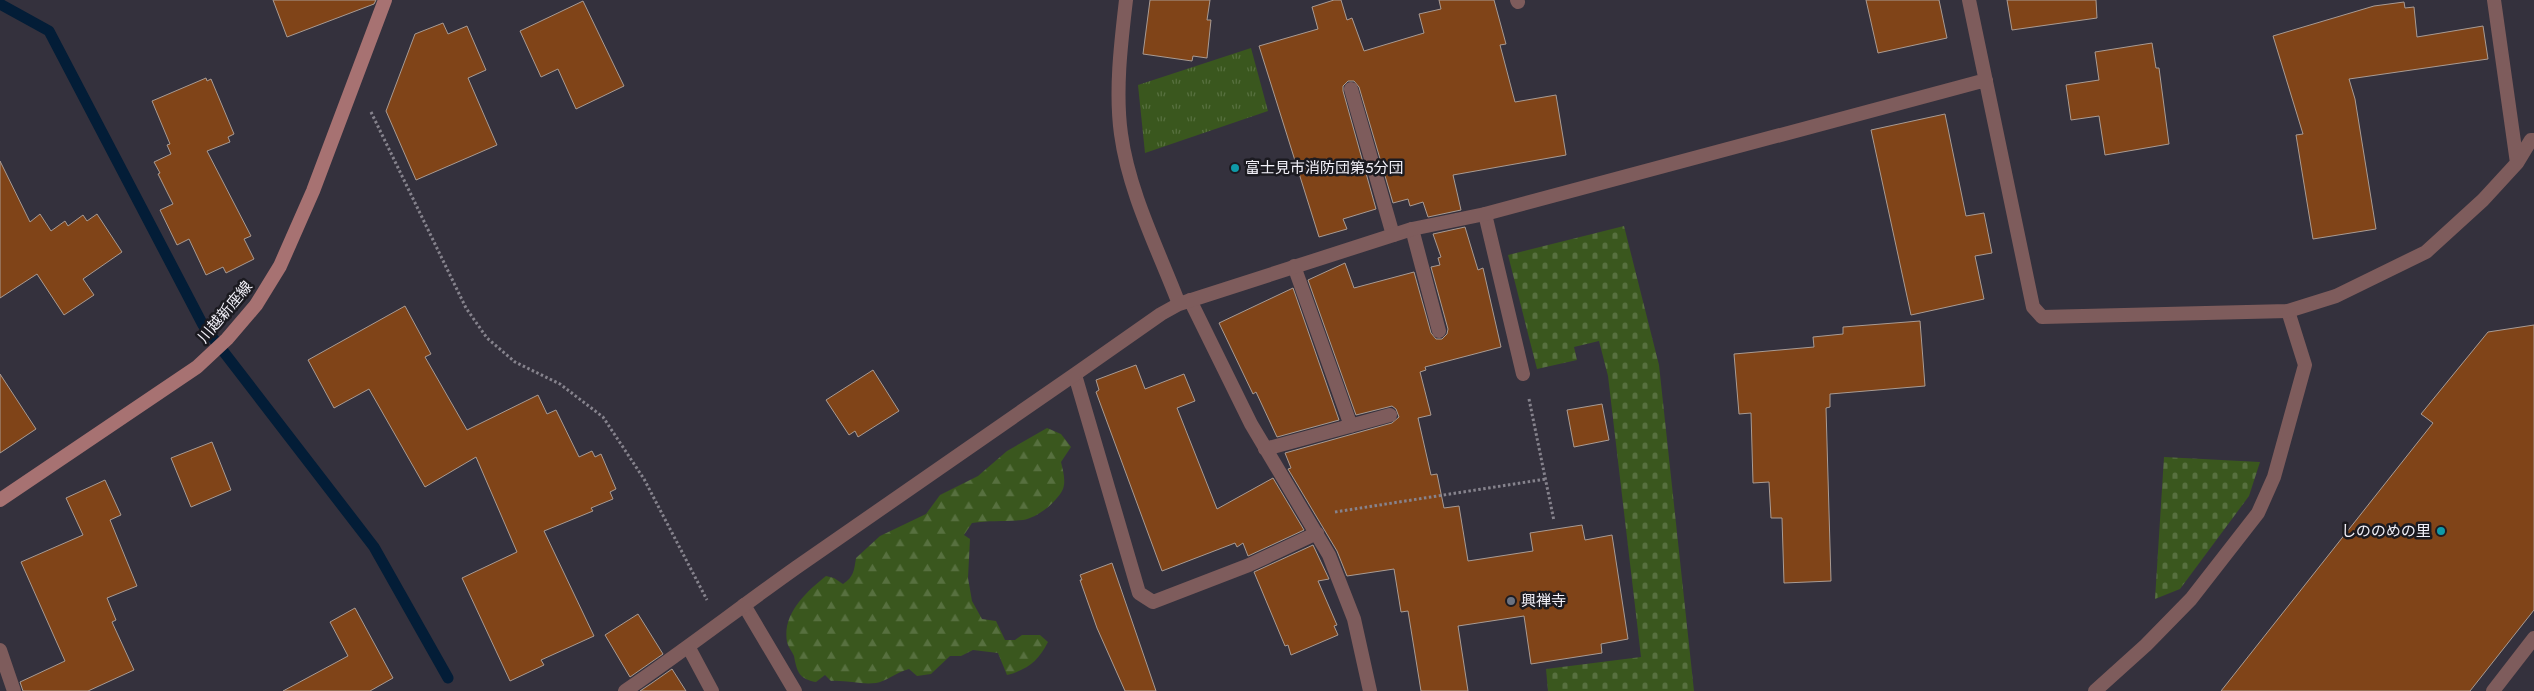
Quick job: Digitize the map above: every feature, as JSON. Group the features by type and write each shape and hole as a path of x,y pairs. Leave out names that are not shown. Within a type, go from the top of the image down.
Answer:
{"main road":[{"name":"川越新座線","path":"0,500 197,367 227,339 256,304 280,266 313,191 385,0"}],"street":[{"path":"1126,0 1120,54 1120,132 1132,184 1185,302 1265,449 1330,554 1354,619 1370,691"},
{"path":"1969,0 2033,307 2042,318 2288,311 2336,296 2426,252 2483,200 2517,163 2531,140 2534,140"},
{"path":"2494,0 2517,163"},
{"path":"625,691 689,648 744,605 1161,314 1185,302 1412,229 1485,214 1986,80"},
{"path":"1351,89 1394,234"},
{"path":"1485,214 1523,374"},
{"path":"1412,229 1439,331"},
{"path":"1294,266 1351,426"},
{"path":"2095,691 2146,644 2190,599 2258,513 2274,476 2305,365 2288,311"},
{"path":"1075,375 1139,593 1153,602 1249,566 1317,533"},
{"path":"1265,449 1390,415"},
{"path":"744,605 795,691"},
{"path":"2493,691 2534,638"},
{"path":"689,648 712,691"},
{"path":"0,650 14,691"}],"path":[{"path":"355,80 466,308 487,338 515,362 560,384 603,417 644,479 719,623"},
{"path":"1523,374 1554,521"},
{"path":"1307,517 1546,479"}],"green space":[{"path":"1251,48 1268,111 1145,153 1138,85"},
{"path":"1624,226 1659,365 1694,691 1548,691 1546,669 1641,657 1608,376 1599,341 1574,347 1577,360 1537,369 1508,255"},
{"path":"1047,428 1061,434 1071,447 1061,462 1064,483 1060,494 1046,509 1028,519 972,523 964,535 970,539 968,578 972,601 982,619 996,621 1005,640 1015,640 1022,635 1040,635 1048,642 1036,659 1027,667 1007,675 998,653 973,650 961,656 950,656 931,674 917,676 909,669 876,683 831,681 825,675 816,682 802,677 788,644 786,632 788,622 797,604 811,589 826,576 834,578 843,584 854,570 856,558 880,536 926,514 940,495 978,476 1007,451"},
{"path":"2164,457 2260,462 2249,496 2180,589 2155,599"}],"building":[{"path":"273,0 376,0 374,4 287,37"},
{"path":"1150,0 1210,0 1207,20 1211,20 1207,58 1193,56 1192,61 1143,54"},
{"path":"1334,0 1341,0 1347,20 1352,18 1364,51 1424,33 1419,14 1441,9 1439,0 1494,0 1506,44 1500,45 1515,102 1556,95 1566,155 1453,175 1461,210 1428,217 1423,202 1410,206 1408,199 1393,203 1359,87 1354,81 1348,81 1343,86 1343,91 1376,209 1343,219 1347,229 1319,237 1259,46 1318,29 1312,7"},
{"path":"1866,0 1939,0 1947,38 1878,53"},
{"path":"2007,0 2096,0 2097,18 2012,30"},
{"path":"583,1 624,86 576,109 558,69 541,77 520,31"},
{"path":"2404,2 2405,8 2414,7 2417,37 2483,26 2488,59 2349,79 2355,99 2376,229 2313,239 2296,135 2303,134 2273,36 2374,6"},
{"path":"443,23 448,34 467,26 486,70 468,78 497,145 416,180 386,111 415,34"},
{"path":"2152,43 2156,68 2159,68 2169,144 2105,155 2099,116 2071,120 2066,85 2099,80 2095,52"},
{"path":"206,78 207,81 211,79 234,134 228,137 230,142 207,151 251,236 244,239 254,259 226,273 223,267 206,275 189,239 177,245 160,210 173,204 154,162 171,154 167,145 170,144 152,101"},
{"path":"1945,114 1966,216 1984,213 1992,253 1975,256 1984,299 1911,315 1871,130"},
{"path":"0,161 30,222 40,214 51,231 65,221 68,226 83,215 87,221 97,214 122,252 83,279 94,295 64,315 37,274 0,298"},
{"path":"1465,227 1478,270 1483,268 1501,347 1425,367 1426,370 1420,372 1431,415 1418,418 1431,475 1437,474 1444,508 1459,506 1468,561 1533,551 1530,533 1582,525 1585,540 1612,535 1628,639 1601,644 1602,653 1531,664 1524,616 1458,626 1468,691 1421,691 1408,611 1401,612 1394,569 1347,576 1337,551 1288,469 1291,468 1285,453 1392,423 1399,417 1396,409 1392,406 1356,415 1308,280 1345,263 1354,288 1414,272 1431,333 1436,339 1442,339 1447,334 1448,329 1431,267 1440,265 1438,258 1441,257 1433,234"},
{"path":"1293,288 1339,420 1277,437 1256,392 1253,394 1219,323"},
{"path":"405,306 431,354 425,357 467,430 538,395 547,414 556,410 579,457 592,451 595,457 601,454 616,489 610,492 613,499 591,508 593,511 544,531 594,636 541,660 544,665 510,681 462,578 517,552 476,457 425,487 369,389 334,408 308,360"},
{"path":"1920,321 1925,386 1830,394 1830,407 1826,408 1831,581 1784,583 1782,518 1771,518 1769,482 1753,483 1751,413 1739,414 1734,354 1814,347 1813,337 1843,334 1843,327"},
{"name":"しののめの里","path":"2534,325 2534,610 2470,691 2221,691 2433,423 2421,414 2488,332"},
{"path":"1136,365 1145,389 1184,374 1195,401 1177,408 1217,509 1273,478 1304,530 1248,556 1243,543 1237,547 1235,543 1162,571 1096,392 1099,390 1096,380"},
{"path":"873,370 899,411 858,437 855,431 849,435 826,400"},
{"path":"0,374 36,429 0,453"},
{"path":"1602,404 1609,440 1574,447 1567,410"},
{"path":"212,442 231,490 191,507 171,458"},
{"path":"105,480 121,515 110,520 137,586 107,598 116,620 112,622 134,670 88,691 23,691 20,682 65,661 21,562 83,535 66,498"},
{"path":"1313,545 1329,579 1318,581 1337,625 1334,626 1338,635 1291,655 1288,645 1285,646 1254,572"},
{"path":"1112,563 1156,691 1125,691 1097,628 1080,580 1082,580 1080,575"},
{"path":"355,608 393,678 370,691 283,691 348,656 330,622"},
{"path":"638,614 663,654 630,677 605,635"},
{"path":"672,669 686,691 640,691 652,683"}],"waterway":[{"path":"0,4 49,31 203,325 374,547 448,678"}],"place":[{"name":"富士見市消防団第5分団","path":"1235,168"},
{"name":"しののめの里","path":"2441,531"},
{"name":"興禅寺","path":"1511,601"}]}
